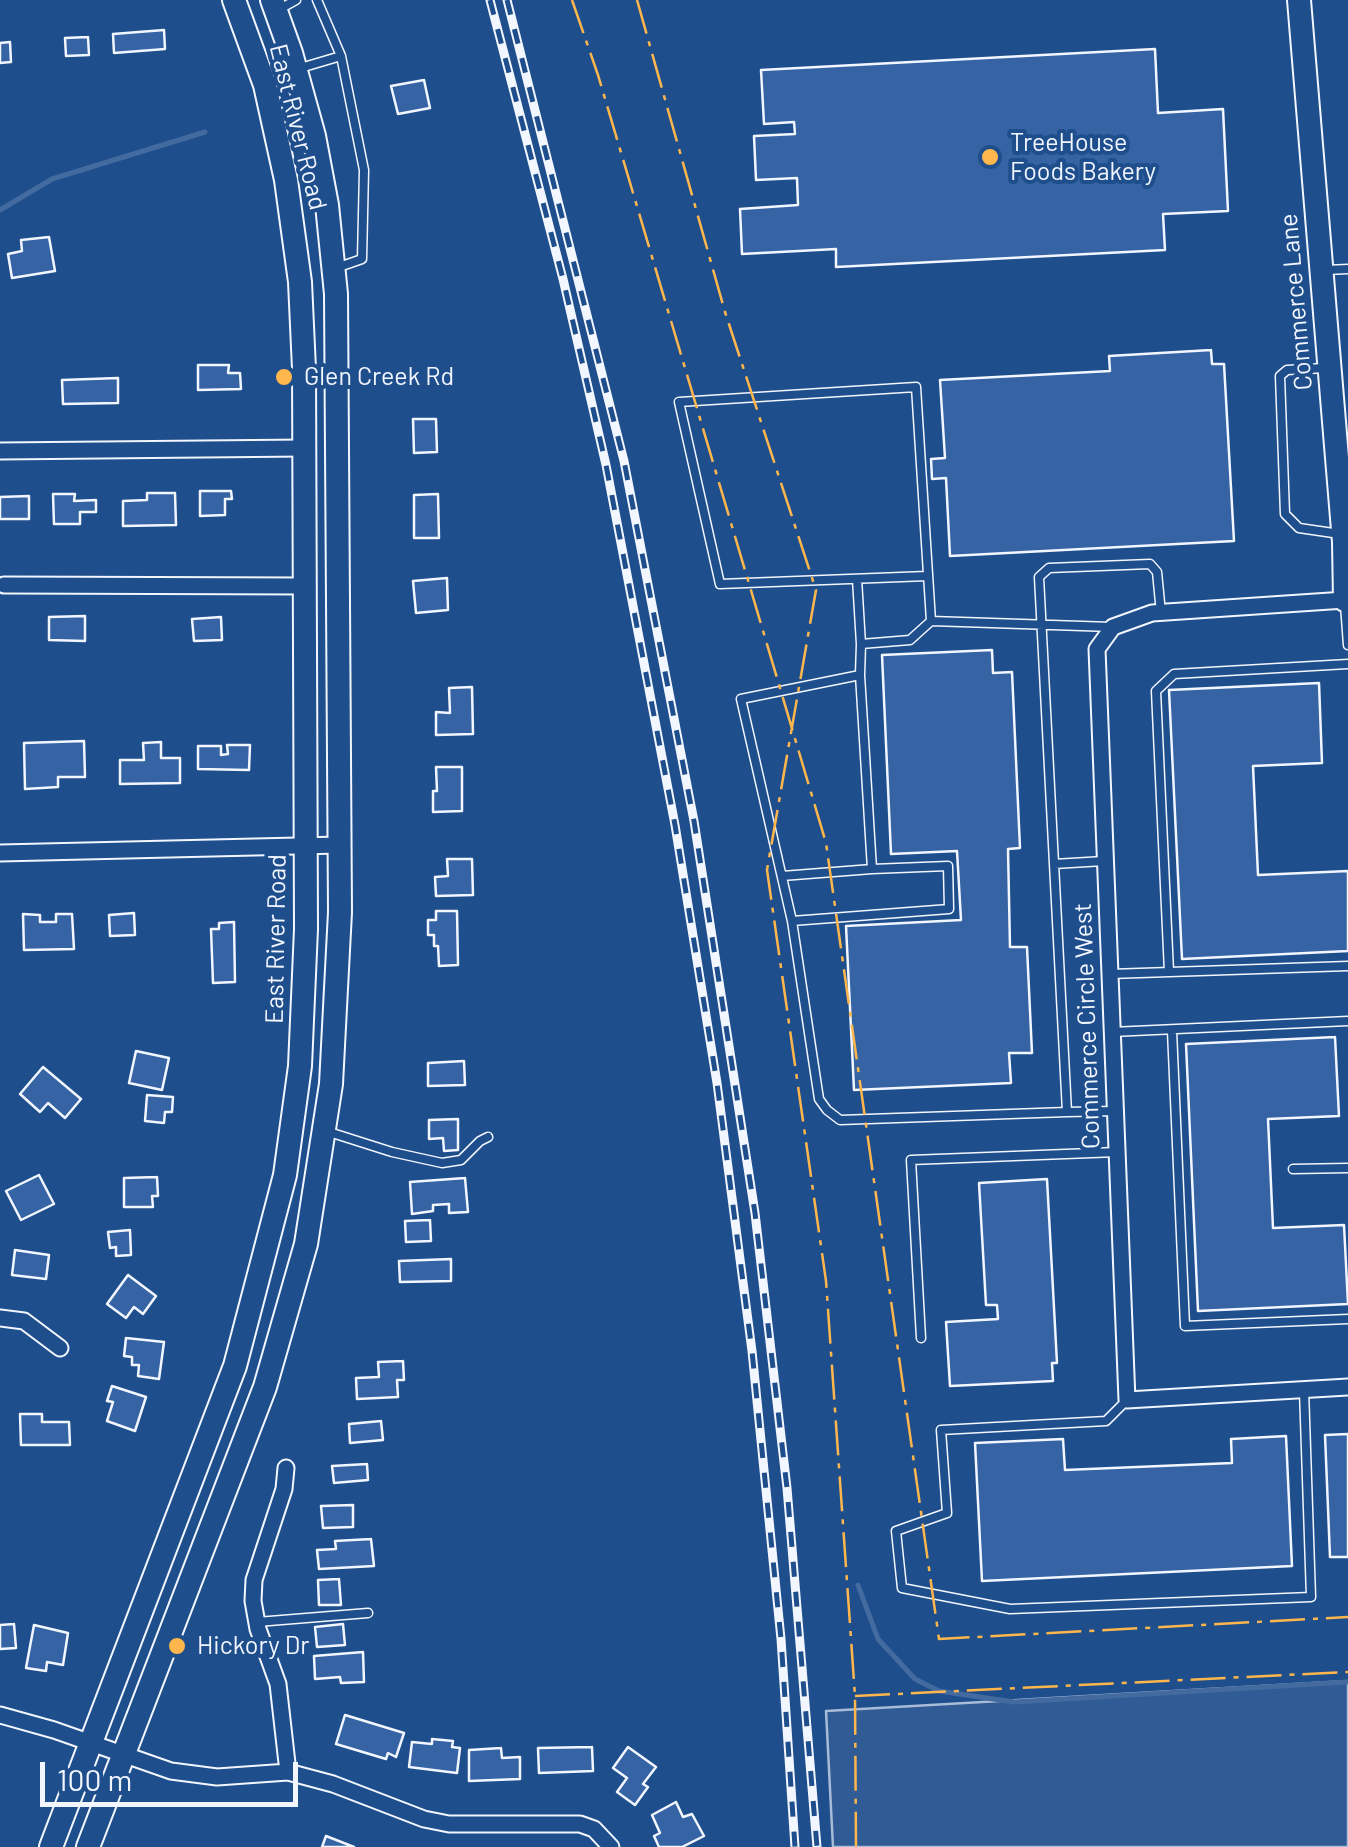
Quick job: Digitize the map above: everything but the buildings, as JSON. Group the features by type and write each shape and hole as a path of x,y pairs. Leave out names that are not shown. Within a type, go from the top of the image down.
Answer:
{"main road":[{"name":"East River Road","path":"52,1847 223,1400 252,1311 277,1209 300,1066 306,929 304,586 294,448 303,327 295,230 265,85 234,0"},
{"name":"Commerce Lane","path":"1300,0 1329,368 1340,408 1346,600"},
{"name":"East River Road","path":"88,1847 265,1386 288,1314 306,1244 336,1034 340,429 334,268 320,171 281,4"}],"street":[{"path":"0,451 294,448"},
{"path":"4,585 304,586"},
{"path":"1113,628 1161,613 1346,600"},
{"name":"Commerce Circle West","path":"1113,628 1097,650 1127,1400"},
{"path":"0,854 340,845"},
{"path":"0,1318 24,1321 60,1348"},
{"path":"1127,1400 1348,1388"},
{"path":"286,1468 284,1489 254,1580 257,1622 278,1684 288,1772"},
{"path":"0,1715 191,1775 288,1772 449,1824 580,1824 594,1829 611,1847"}],"lane":[{"path":"317,0 341,56 364,170 362,258 334,268"},
{"path":"296,70 341,56"},
{"path":"1321,271 1348,269"},
{"path":"1329,368 1287,370 1280,376 1285,514 1299,528 1343,535"},
{"path":"926,576 720,584 680,402 916,388 931,621"},
{"path":"1067,1112 1038,577 1049,568 1150,564 1156,572 1161,613"},
{"path":"857,579 872,869"},
{"path":"1346,600 1348,645"},
{"path":"860,644 910,640 931,621 1113,628"},
{"path":"1170,972 1156,691 1174,674 1348,664"},
{"path":"860,675 741,699 792,921 819,1098 840,1120 1115,1111"},
{"path":"1054,864 1105,861"},
{"path":"782,876 948,866 949,909 792,921"},
{"path":"1110,974 1348,966"},
{"path":"1112,1032 1348,1021"},
{"path":"1172,1031 1185,1326 1348,1319"},
{"path":"325,1130 442,1163 461,1160 488,1137"},
{"path":"921,1338 912,1160 1117,1152"},
{"path":"1292,1169 1348,1168"},
{"path":"1127,1400 1106,1421 941,1430 946,1513 896,1531 902,1588 1010,1609 1310,1597 1304,1390"},
{"path":"257,1622 368,1613"}],"shaded area":[{"path":"1348,1681 1348,1847 833,1847 826,1711"}],"waterway":[{"path":"0,210 52,179 205,132"},
{"path":"858,1585 878,1639 915,1679 939,1691 1014,1702 1348,1682"}],"railway":[{"path":"490,0 563,279 606,465 675,825 717,1083 752,1351 781,1639 795,1847"},
{"path":"507,0 624,461 694,821 755,1213 787,1488 817,1847"}],"power":[{"path":"572,0 598,75 826,843 939,1639 1348,1617"},
{"path":"637,0 725,312 816,590 767,870 826,1281 855,1696 856,1847"},
{"path":"855,1696 1348,1672"}],"place":[{"name":"TreeHouse Foods Bakery","path":"990,157"},
{"name":"Glen Creek Rd","path":"284,377"},
{"name":"Hickory Dr","path":"177,1646"}]}
